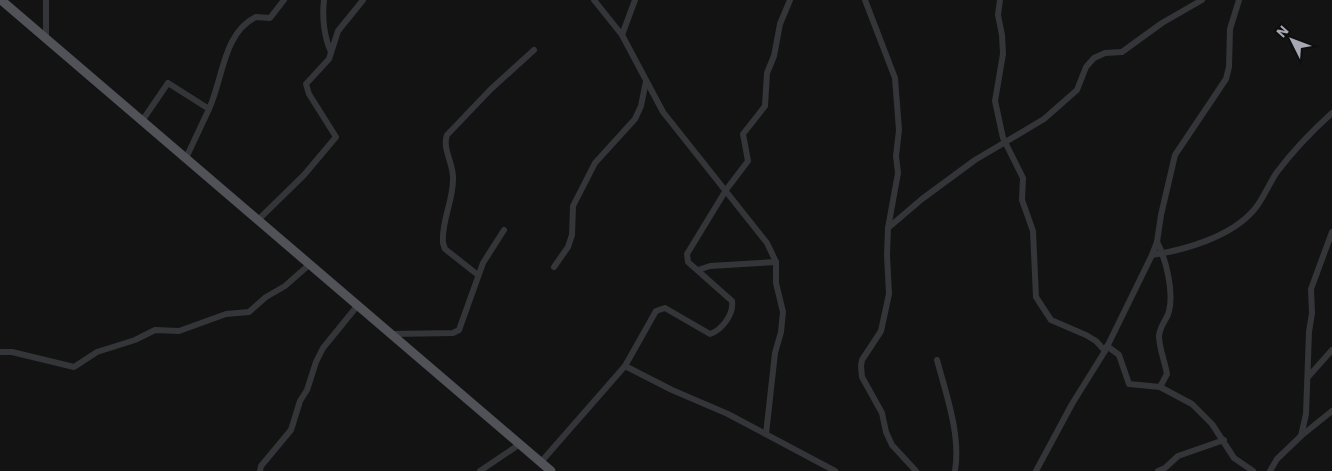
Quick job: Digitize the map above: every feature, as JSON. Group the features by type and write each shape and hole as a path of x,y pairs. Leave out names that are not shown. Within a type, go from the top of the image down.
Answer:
{"main road":[{"path":"1,0 551,471"}],"street":[{"path":"46,0 46,38"},
{"path":"186,158 215,95 223,62 241,28 256,17 270,18 284,0"},
{"path":"324,0 322,12 326,40 331,52"},
{"path":"258,220 304,175 336,138 306,86 310,78 329,59 338,31 363,0"},
{"path":"594,0 622,35 663,112 767,243 776,262 775,276 782,302 782,322 775,353 766,434"},
{"path":"622,35 635,0"},
{"path":"541,462 625,366 656,311 664,308 710,334 715,332 726,321 732,301 688,262 688,254 726,190 748,160 743,134 766,102 767,74 774,56 780,24 790,0"},
{"path":"865,0 880,34 896,82 899,130 896,156 898,173 888,228 889,294 881,332 862,360 862,377 882,414 886,432 892,445 916,471"},
{"path":"1000,0 998,15 1003,54 995,101 1005,142 1023,178 1022,200 1033,232 1036,297 1051,320 1086,335 1119,355 1129,384 1160,387 1192,404 1212,424 1234,458 1253,471"},
{"path":"888,228 934,190 1044,118 1074,93 1086,67 1094,58 1105,54 1122,52 1162,23 1202,0"},
{"path":"1036,471 1072,404 1106,348 1152,255 1157,242 1175,155 1226,79 1229,67 1230,29 1239,0"},
{"path":"478,275 445,249 443,243 453,178 452,160 445,140 447,135 491,88 534,50"},
{"path":"554,267 568,247 572,235 573,206 595,163 635,119 641,106 646,81"},
{"path":"142,121 168,83 209,109"},
{"path":"1152,255 1226,232 1239,224 1253,212 1277,173 1306,138 1332,113"},
{"path":"392,334 457,332 461,327 483,263 504,230"},
{"path":"1301,436 1306,414 1309,332 1312,313 1311,289 1332,232"},
{"path":"1157,242 1163,253 1169,281 1170,309 1159,333 1167,374 1160,387"},
{"path":"698,270 710,266 776,262"},
{"path":"0,352 12,352 74,368 98,352 135,340 155,330 179,331 226,314 249,312 266,297 285,286 310,264"},
{"path":"260,471 291,430 300,402 307,390 316,362 323,348 358,305"},
{"path":"1308,378 1332,350"},
{"path":"937,360 953,426 957,455 956,471"},
{"path":"625,366 766,434 835,471"},
{"path":"1270,471 1277,459 1301,436 1332,411"},
{"path":"1158,471 1165,468 1178,456 1224,440"},
{"path":"480,471 520,444"}]}
